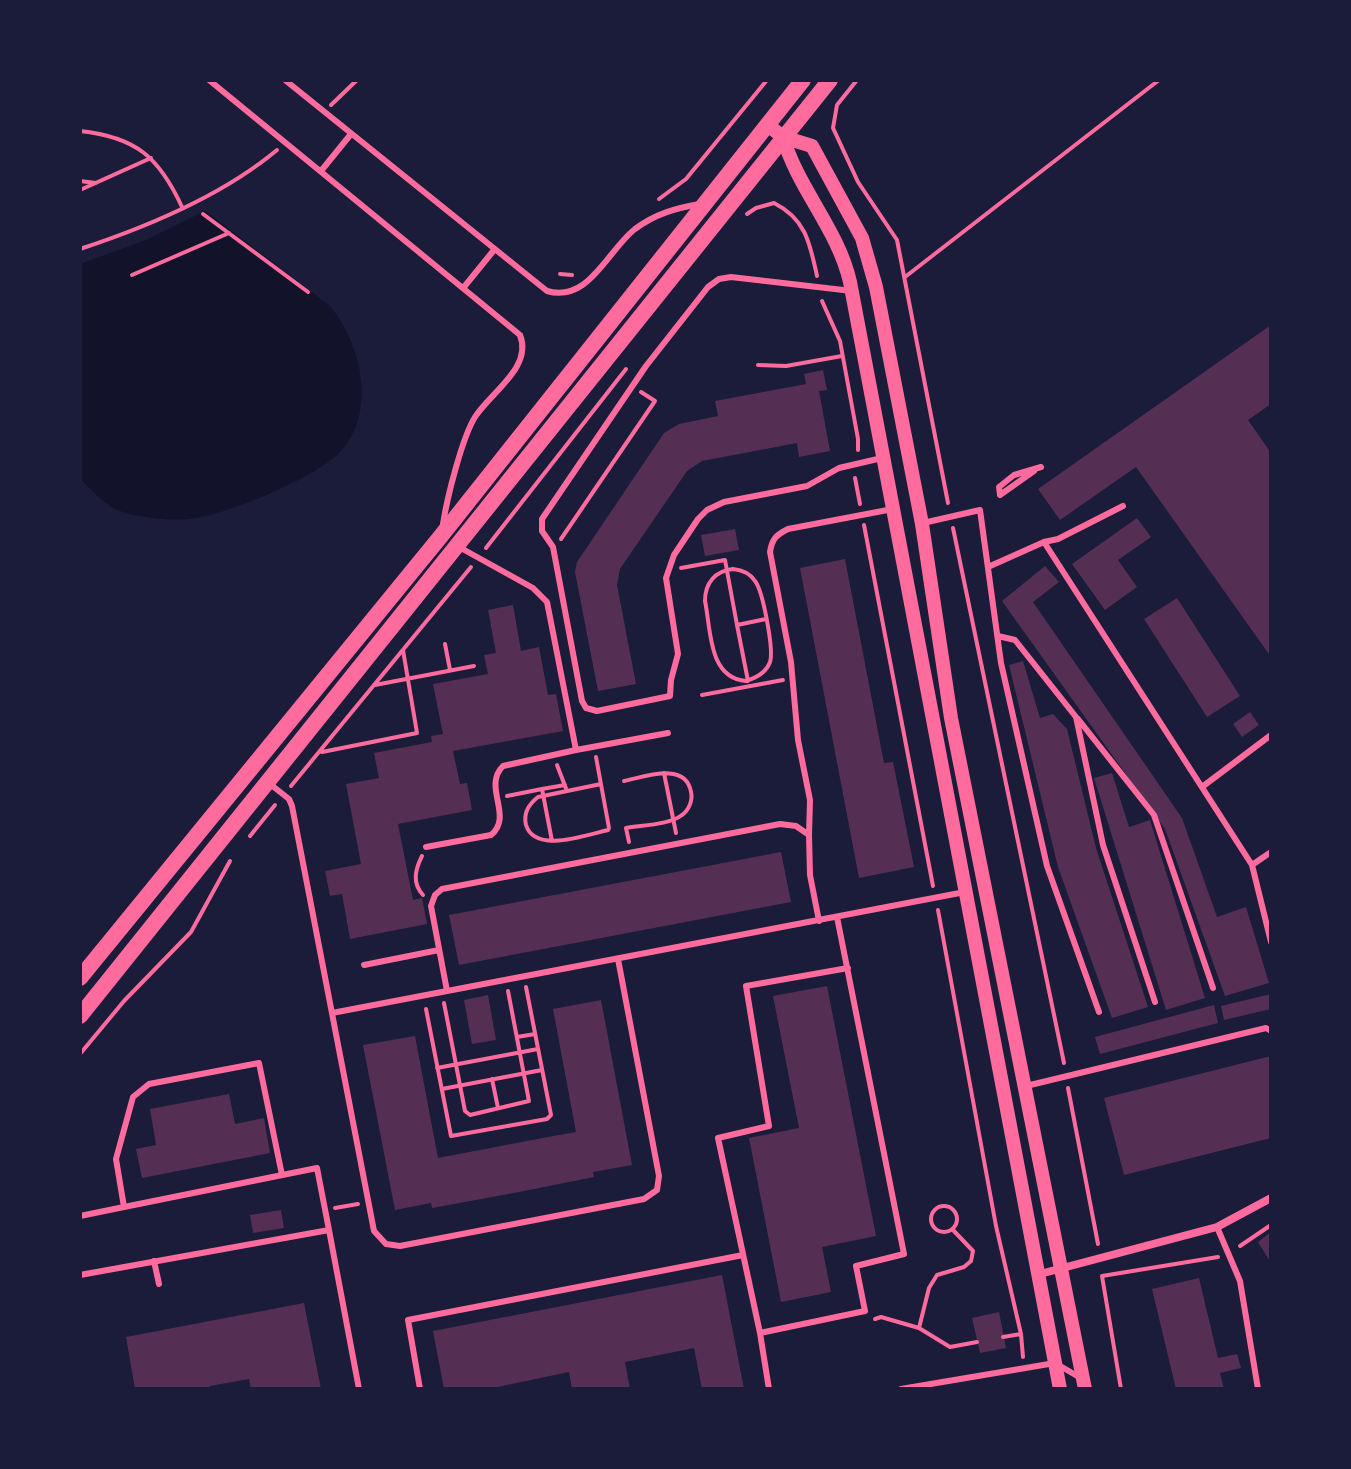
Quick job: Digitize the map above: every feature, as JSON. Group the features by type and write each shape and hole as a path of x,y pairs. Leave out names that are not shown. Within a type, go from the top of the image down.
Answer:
{"main road":[{"path":"80,978 441,536 803,80"},
{"path":"80,1016 830,80"}],"street":[{"path":"769,126 783,137 812,146 865,245 876,287 922,524 951,718 1084,1384"},
{"path":"783,137 791,164 840,251 852,291 1060,1389"},
{"path":"1040,1274 1217,1227 1271,1198"}],"lane":[{"path":"209,80 520,335 523,355 473,421 450,492 441,536"},
{"path":"285,80 494,250 537,284 554,293 576,290 587,283 617,246 638,227 668,211 707,203"},
{"path":"321,171 351,134"},
{"path":"464,287 494,250"},
{"path":"852,291 731,277 719,279 708,287 646,366 542,519 542,531 553,551 582,701 586,708 593,711 667,698 671,694 671,680 678,654 665,586 667,571 698,519 715,506 807,486 839,468 882,458"},
{"path":"1041,467 1000,495 999,487 1014,475 1041,467"},
{"path":"988,567 1044,542 1058,539 1123,506"},
{"path":"819,921 810,869 810,800 798,740 793,678 770,552 777,534 788,529 893,509"},
{"path":"922,524 980,510 1001,663 1047,866 1099,1012"},
{"path":"1044,542 1252,865 1271,942"},
{"path":"456,545 533,588 547,602 576,750"},
{"path":"998,636 1015,640 1154,815 1213,988"},
{"path":"1076,717 1103,845 1155,1002"},
{"path":"426,847 491,835 500,824 495,777 503,766 668,733"},
{"path":"1202,787 1271,735"},
{"path":"267,782 292,806 374,1231 381,1241 393,1246 415,1243 652,1196 657,1190 659,1176 618,959"},
{"path":"445,992 431,906 435,895 442,889 780,824 796,826 809,835"},
{"path":"1252,865 1271,852"},
{"path":"332,1013 967,892"},
{"path":"760,1333 865,1311 856,1266 904,1254 837,917"},
{"path":"364,965 439,950"},
{"path":"769,1389 718,1138 769,1126 746,986 848,968"},
{"path":"474,987 476,998"},
{"path":"1026,1086 1266,1028 1271,1031"},
{"path":"124,1207 116,1159 133,1097 149,1084 259,1063 282,1175"},
{"path":"80,1216 317,1168 359,1389"},
{"path":"1217,1227 1240,1281 1258,1389"},
{"path":"80,1275 329,1230"},
{"path":"420,1389 408,1320 743,1255"},
{"path":"154,1261 159,1284"},
{"path":"901,1389 1055,1363 1084,1384"}],"path":[{"path":"324,112 357,80"},
{"path":"658,201 686,179 767,80"},
{"path":"857,80 837,105 833,128 858,182 896,236 950,516 1067,1078 1121,1389"},
{"path":"905,277 1159,80"},
{"path":"80,131 121,139 151,158 165,174 182,207"},
{"path":"80,249 140,227 182,207 243,174 286,142"},
{"path":"80,190 151,158"},
{"path":"80,181 98,183"},
{"path":"743,218 756,208 774,203 794,215 802,225 809,240 823,309 836,332 843,356 859,442 854,464 862,515 996,1226 1021,1334 1024,1367"},
{"path":"203,214 308,292"},
{"path":"132,275 229,233"},
{"path":"560,274 580,272"},
{"path":"758,365 786,366 843,356"},
{"path":"247,840 478,559 630,364"},
{"path":"553,551 655,401 648,397"},
{"path":"667,571 724,560 749,683"},
{"path":"727,570 742,570 754,578 760,590 771,651 769,663 749,683 729,677 719,666 705,601 713,577 727,570"},
{"path":"737,625 765,619"},
{"path":"445,644 450,670"},
{"path":"319,752 417,733 403,650"},
{"path":"375,685 474,666"},
{"path":"702,695 749,683 793,678"},
{"path":"566,788 531,802 525,823 535,838 552,841 608,830 594,747"},
{"path":"556,763 566,788"},
{"path":"664,773 673,819"},
{"path":"624,781 673,773 685,780 692,794 686,812 673,819 626,828 631,852"},
{"path":"497,798 542,789 601,784"},
{"path":"542,789 552,841"},
{"path":"80,1054 124,1001 191,932 238,851"},
{"path":"415,874 417,883"},
{"path":"423,996 451,1136 547,1119 551,1115 524,977"},
{"path":"445,992 455,1064 467,1114 498,1109 528,1102 506,980"},
{"path":"517,1037 535,1034"},
{"path":"437,1068 538,1049"},
{"path":"441,1089 542,1070"},
{"path":"492,1079 498,1109"},
{"path":"340,1207 360,1203"},
{"path":"938,1206 953,1209 957,1219 953,1230 941,1232 935,1228 931,1216 938,1206"},
{"path":"1102,1276 1227,1255 1271,1225"},
{"path":"919,1328 929,1288 937,1275 964,1267 971,1261 973,1251 953,1230"},
{"path":"866,1321 881,1317 919,1328 950,1347 977,1342"},
{"path":"1003,1337 1021,1334"}],"shaded area":[{"path":"205,211 329,305 350,338 357,357 362,398 359,417 352,436 340,452 311,473 269,494 190,519 131,514 111,506 80,479 80,264 146,240"}],"building":[{"path":"1271,325 1271,404 1248,420 1271,453 1271,657 1136,467 1060,520 1038,489"},
{"path":"823,370 827,390 819,391 830,451 799,457 797,443 702,461 687,471 620,569 617,585 636,684 598,691 575,572 577,562 664,433 679,424 718,416 715,401 806,384 804,374"},
{"path":"1137,518 1151,537 1118,560 1137,587 1105,610 1072,564"},
{"path":"735,529 739,550 705,556 701,535"},
{"path":"845,559 884,763 893,762 914,867 859,878 800,568"},
{"path":"1045,566 1059,582 1033,602 1182,818 1217,917 1246,907 1269,983 1225,996 1165,829 1002,601"},
{"path":"1177,598 1240,696 1207,717 1144,619"},
{"path":"513,605 521,651 539,647 548,695 556,694 563,731 453,751 460,784 467,783 472,810 398,824 413,900 422,898 427,924 350,939 342,894 330,896 325,871 361,864 346,784 379,778 374,753 432,742 431,736 443,734 433,684 488,674 484,655 496,653 488,610"},
{"path":"1023,661 1040,718 1053,714 1067,729 1096,848 1148,1007 1112,1018 1058,867 1009,665"},
{"path":"1250,712 1259,725 1242,737 1233,724"},
{"path":"1112,773 1129,827 1150,820 1205,998 1166,1010 1094,778"},
{"path":"781,852 791,902 459,965 449,915"},
{"path":"827,986 876,1236 822,1247 831,1292 781,1302 749,1138 799,1128 773,996"},
{"path":"1271,994 1271,1009 1224,1020 1221,1006"},
{"path":"488,995 496,1040 472,1044 464,1000"},
{"path":"601,1000 632,1165 593,1172 594,1177 514,1193 432,1208 431,1203 395,1210 363,1045 415,1036 438,1158 576,1132 553,1009"},
{"path":"1214,1005 1218,1023 1100,1054 1095,1037"},
{"path":"1271,1056 1271,1138 1124,1175 1104,1098"},
{"path":"229,1094 235,1124 264,1118 270,1153 142,1178 136,1149 156,1145 150,1109"},
{"path":"281,1210 284,1228 253,1233 250,1215"},
{"path":"1271,1232 1271,1263 1258,1242"},
{"path":"722,1275 744,1389 702,1389 694,1348 625,1362 630,1389 572,1389 569,1372 488,1389 444,1389 433,1331"},
{"path":"1199,1278 1218,1358 1237,1354 1241,1368 1220,1373 1224,1389 1176,1389 1152,1289"},
{"path":"304,1303 321,1389 251,1389 249,1379 210,1386 210,1389 135,1389 126,1337"},
{"path":"999,1312 1006,1348 980,1353 972,1318"}]}
